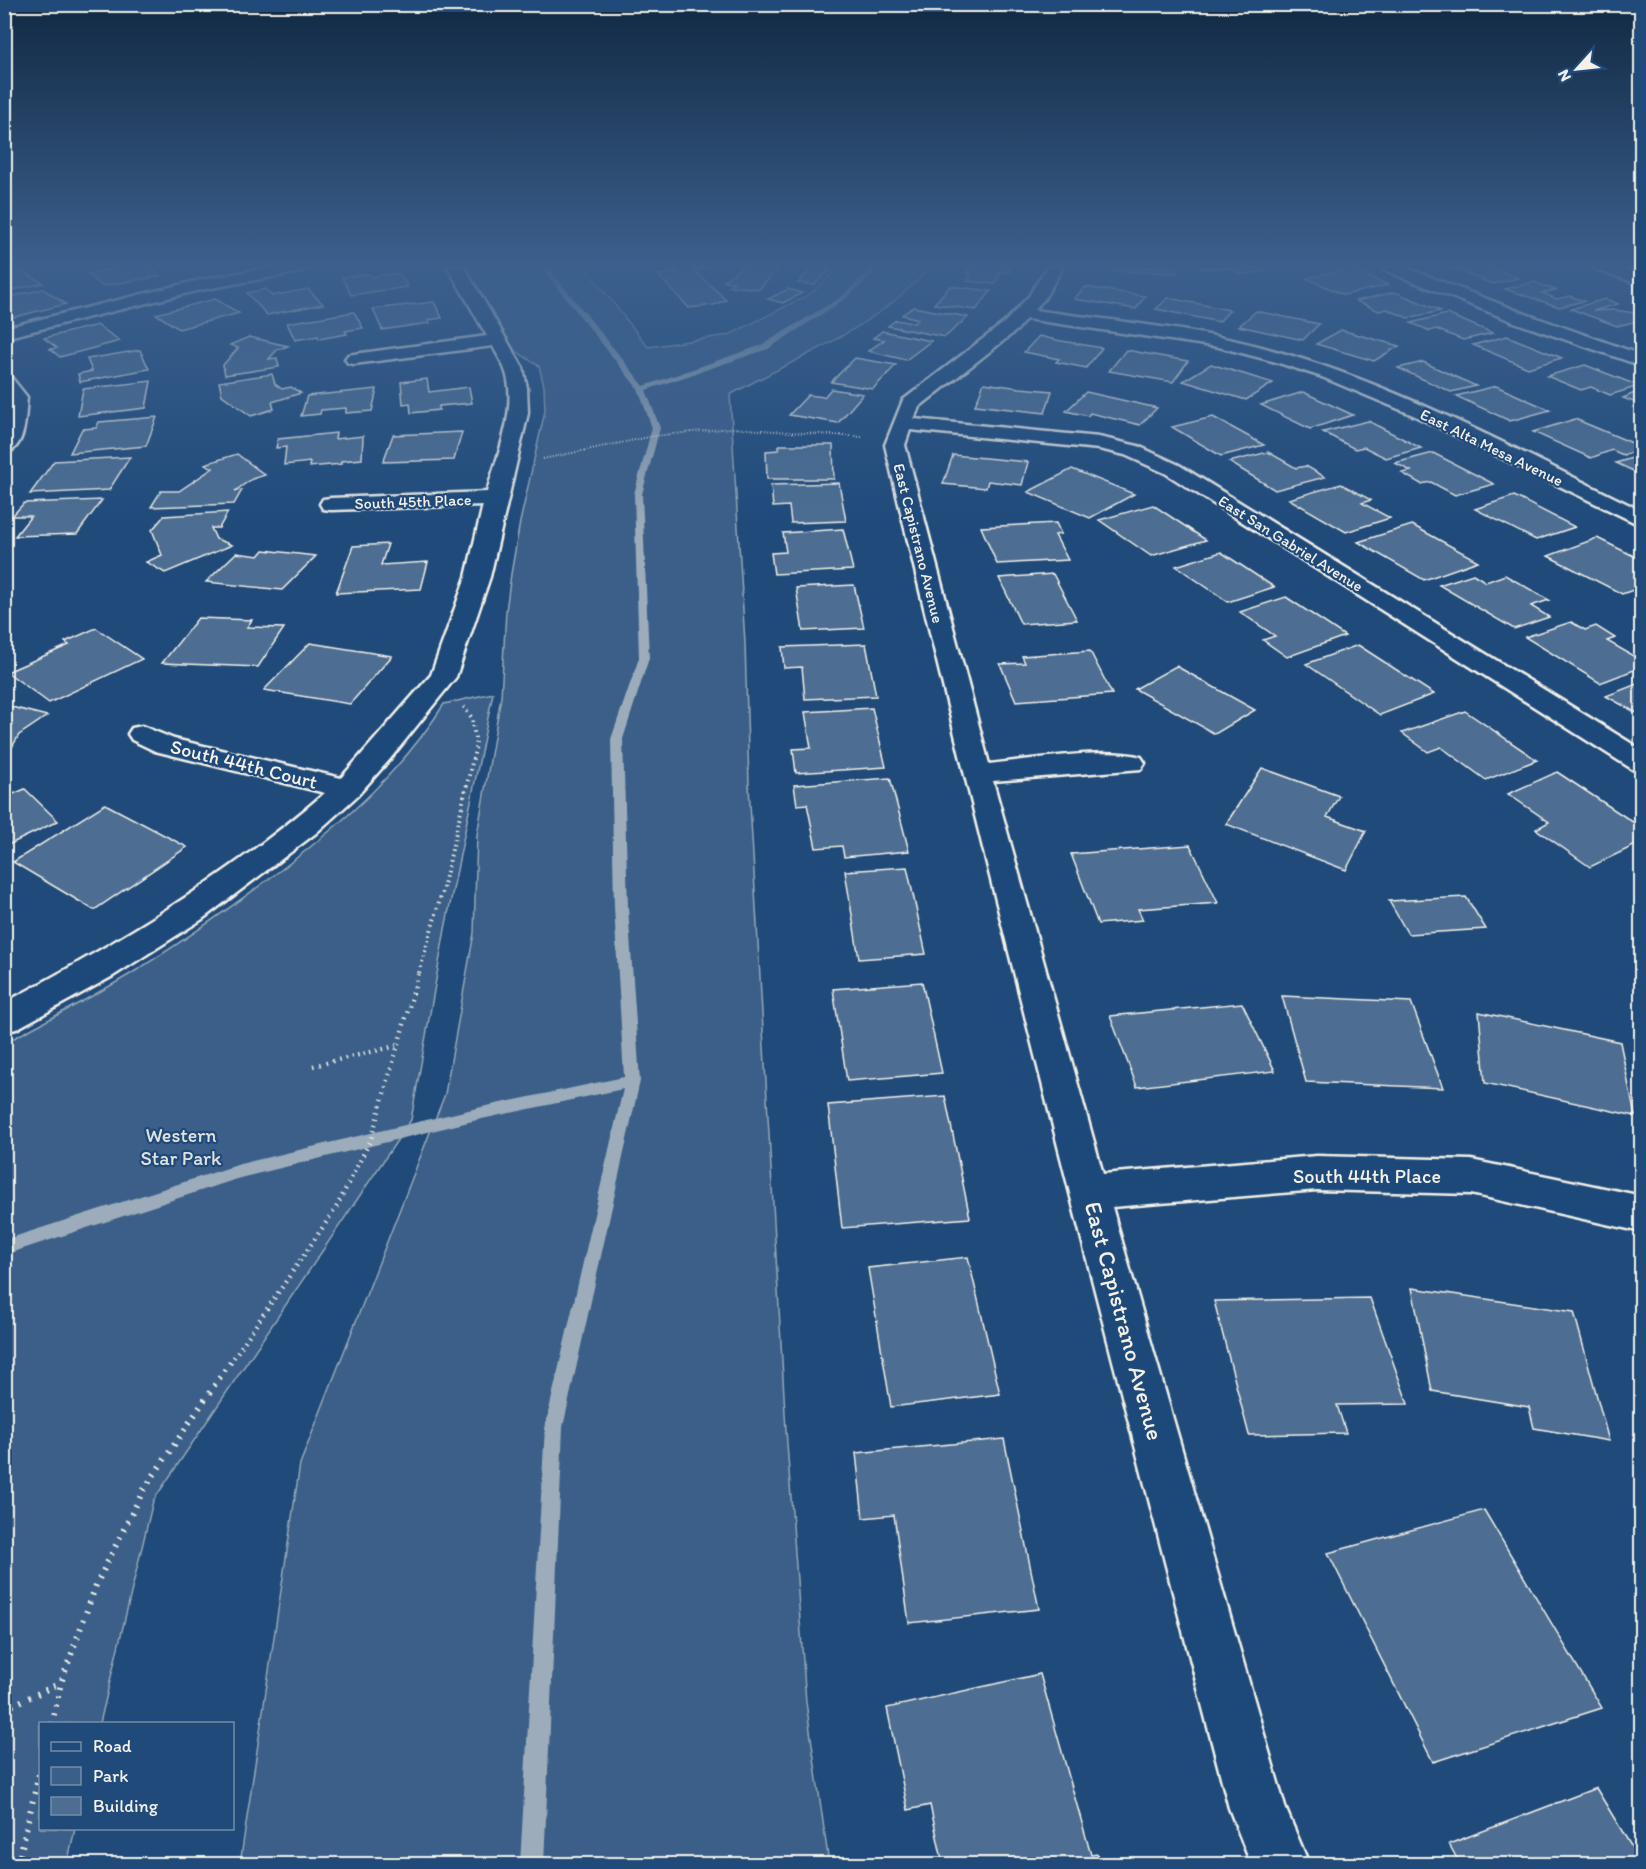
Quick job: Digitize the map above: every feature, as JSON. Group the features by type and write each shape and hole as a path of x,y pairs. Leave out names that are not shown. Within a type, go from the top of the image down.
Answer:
{"street":[{"path":"354,359 390,354"},
{"path":"4,1019 101,967 190,912 305,826 347,789 443,677 478,577 495,498 518,413 514,368 507,354"},
{"path":"899,434 910,404 973,354"},
{"name":"East Alta Mesa Avenue","path":"1264,354 1281,358 1406,405 1641,520"},
{"path":"1622,354 1641,361"},
{"path":"4,381 18,397 12,438 4,448"},
{"name":"East San Gabriel Avenue","path":"899,434 1099,443 1131,450 1182,476 1641,763"},
{"name":"East Capistrano Avenue","path":"899,434 977,774 1088,1192 1257,1808 1280,1864"},
{"name":"South 45th Place","path":"331,504 495,498"},
{"name":"South 44th Court","path":"142,734 165,744 347,789"},
{"path":"977,774 1080,764 1131,763"},
{"name":"South 44th Place","path":"1088,1192 1317,1173 1472,1177 1641,1214"}],"path":[{"path":"503,468 654,436 732,428 863,437 899,434"},
{"path":"52,1722 61,1683 96,1585 143,1491 336,1208 371,1139 443,889 476,745 472,718 461,704 424,700"},
{"path":"312,1066 396,1046"},
{"path":"4,1709 61,1683"},
{"path":"18,1864 39,1774"}],"green space":[{"path":"521,354 807,354 730,395 745,643 749,786 786,1430 806,1702 829,1864 240,1864 300,1464 445,1094 474,933 477,835 501,697 506,611 511,574 520,522 545,411 544,386 539,366"},
{"name":"Western Star Park","path":"493,693 445,929 411,1120 153,1501 100,1722 39,1722 39,1830 75,1830 67,1864 5,1864 5,1043 132,973 264,883 328,833 370,794 410,751 444,704"}],"building":[{"path":"115,354 142,354 149,369 80,382 78,374 92,371 87,359"},
{"path":"233,354 273,354 269,359 277,358 279,367 225,375 223,365"},
{"path":"882,354 914,354 906,360"},
{"path":"1035,354 1097,354 1086,368 1056,362 1059,359"},
{"path":"1123,354 1150,354 1188,361 1173,382 1109,371"},
{"path":"1351,354 1385,354 1374,361"},
{"path":"1495,354 1553,354 1562,358 1528,368"},
{"path":"855,358 896,365 873,389 831,382"},
{"path":"1423,362 1476,386 1451,392 1398,368"},
{"path":"1211,364 1273,383 1246,400 1183,381"},
{"path":"1585,365 1639,386 1610,395 1591,387 1581,390 1547,376"},
{"path":"272,374 275,384 282,389 291,387 301,393 272,402 274,409 251,416 222,395 219,382"},
{"path":"427,379 429,392 469,387 472,403 439,406 439,410 411,413 410,403 403,404 401,382"},
{"path":"151,381 146,408 78,416 83,389"},
{"path":"984,383 1052,391 1045,413 975,405"},
{"path":"1496,386 1550,410 1510,421 1456,396"},
{"path":"377,389 372,411 346,413 346,408 321,410 320,414 301,416 307,396"},
{"path":"831,389 863,394 838,423 789,415 808,395 824,397"},
{"path":"1642,390 1642,410 1633,407 1639,404 1623,398"},
{"path":"1086,392 1157,408 1140,425 1090,413 1088,416 1066,411"},
{"path":"1303,392 1353,415 1310,429 1261,405"},
{"path":"157,417 146,446 70,453 82,429 96,428 99,422"},
{"path":"1213,417 1264,445 1221,456 1172,427"},
{"path":"1575,419 1642,447 1642,449 1623,455 1612,450 1591,458 1533,432"},
{"path":"1368,421 1421,448 1386,458 1364,447 1355,449 1323,432"},
{"path":"462,432 454,460 383,462 393,435"},
{"path":"336,433 335,439 363,436 362,459 341,461 341,464 309,467 310,462 284,465 286,447 276,448 278,439"},
{"path":"779,445 833,445 834,479 767,479 766,451 779,450"},
{"path":"1268,452 1296,468 1306,466 1325,477 1275,490 1229,462"},
{"path":"1433,453 1494,484 1455,495 1431,482 1421,484 1402,473 1411,471 1395,463"},
{"path":"237,454 265,475 252,479 235,491 242,490 234,504 151,507 161,491 179,491 213,468 205,464"},
{"path":"953,455 1028,462 1022,485 988,481 986,488 943,484"},
{"path":"1642,455 1642,475 1616,463"},
{"path":"130,457 109,490 30,494 54,461"},
{"path":"1072,469 1134,494 1090,518 1028,492"},
{"path":"839,483 846,521 791,523 789,506 773,507 771,485"},
{"path":"1341,484 1371,500 1362,503 1390,518 1346,532 1289,499"},
{"path":"1514,496 1575,527 1536,540 1475,509"},
{"path":"102,500 77,534 15,536 31,516 12,516 24,503"},
{"path":"1153,505 1206,540 1151,556 1099,520"},
{"path":"228,512 219,528 211,528 216,539 232,545 165,573 146,562 162,555 152,530 164,516"},
{"path":"1056,523 1061,534 1055,535 1068,560 997,564 981,527"},
{"path":"1412,525 1478,561 1424,580 1358,542"},
{"path":"843,529 853,570 774,574 771,553 786,552 783,533"},
{"path":"1597,538 1642,560 1642,587 1622,594 1548,556"},
{"path":"388,544 381,565 428,562 421,589 336,593 353,546"},
{"path":"264,550 316,556 282,590 206,582 236,553 259,556"},
{"path":"1221,552 1274,587 1228,602 1176,566"},
{"path":"1053,574 1077,620 1021,624 999,578"},
{"path":"1473,574 1486,582 1505,575 1549,600 1531,606 1549,617 1514,629 1439,585"},
{"path":"854,585 864,628 803,631 796,588"},
{"path":"1286,597 1345,636 1287,657 1263,640 1275,636 1240,612"},
{"path":"198,618 252,620 247,627 284,628 258,667 162,663"},
{"path":"1571,622 1585,630 1596,626 1615,638 1607,641 1642,661 1642,667 1600,683 1525,637"},
{"path":"96,628 142,659 49,703 7,672 69,645 65,642"},
{"path":"310,643 392,656 350,704 264,690"},
{"path":"866,644 876,696 805,699 802,667 784,668 782,647"},
{"path":"1358,645 1434,694 1380,715 1306,664"},
{"path":"1090,651 1112,694 1016,701 1000,664 1025,663 1022,656"},
{"path":"1176,666 1255,710 1215,734 1135,689"},
{"path":"1642,682 1642,716 1606,696"},
{"path":"4,705 47,716 19,735 4,761"},
{"path":"872,708 886,767 796,773 793,749 811,748 805,712"},
{"path":"1465,711 1537,760 1486,780 1441,747 1428,752 1402,733"},
{"path":"1262,768 1339,796 1327,817 1366,831 1346,870 1226,824"},
{"path":"1557,772 1642,828 1642,842 1590,867 1536,829 1549,822 1508,794"},
{"path":"890,778 909,851 844,857 842,846 816,848 807,804 797,805 794,785"},
{"path":"25,789 58,821 4,847 4,792 9,796"},
{"path":"105,804 187,847 94,910 13,862"},
{"path":"1190,845 1218,903 1138,909 1143,920 1098,924 1071,854"},
{"path":"907,867 926,954 859,959 845,871"},
{"path":"1466,897 1486,929 1408,934 1389,901"},
{"path":"922,982 942,1073 847,1081 833,989"},
{"path":"1282,996 1411,1002 1443,1088 1306,1082"},
{"path":"1242,1003 1275,1071 1137,1087 1110,1016"},
{"path":"1479,1012 1620,1042 1635,1116 1485,1083"},
{"path":"945,1096 970,1218 842,1228 828,1105"},
{"path":"968,1257 1000,1394 891,1407 868,1268"},
{"path":"1412,1288 1574,1312 1609,1441 1534,1428 1529,1407 1432,1391"},
{"path":"1370,1298 1408,1404 1337,1405 1346,1433 1249,1435 1214,1301"},
{"path":"1004,1439 1039,1609 909,1623 894,1515 863,1518 856,1453"},
{"path":"1484,1510 1602,1708 1433,1762 1328,1553"},
{"path":"1040,1674 1091,1855 1097,1854 1101,1864 943,1864 930,1805 908,1810 887,1708"},
{"path":"1596,1788 1642,1864 1460,1864 1449,1844"}],"waterway":[{"path":"615,354 642,389"},
{"path":"642,389 744,354"},
{"path":"632,1081 621,907 617,739 644,658 638,494 656,428 642,389"},
{"path":"4,1248 240,1171 477,1114 632,1081"},
{"path":"532,1864 554,1427 632,1081"}]}
